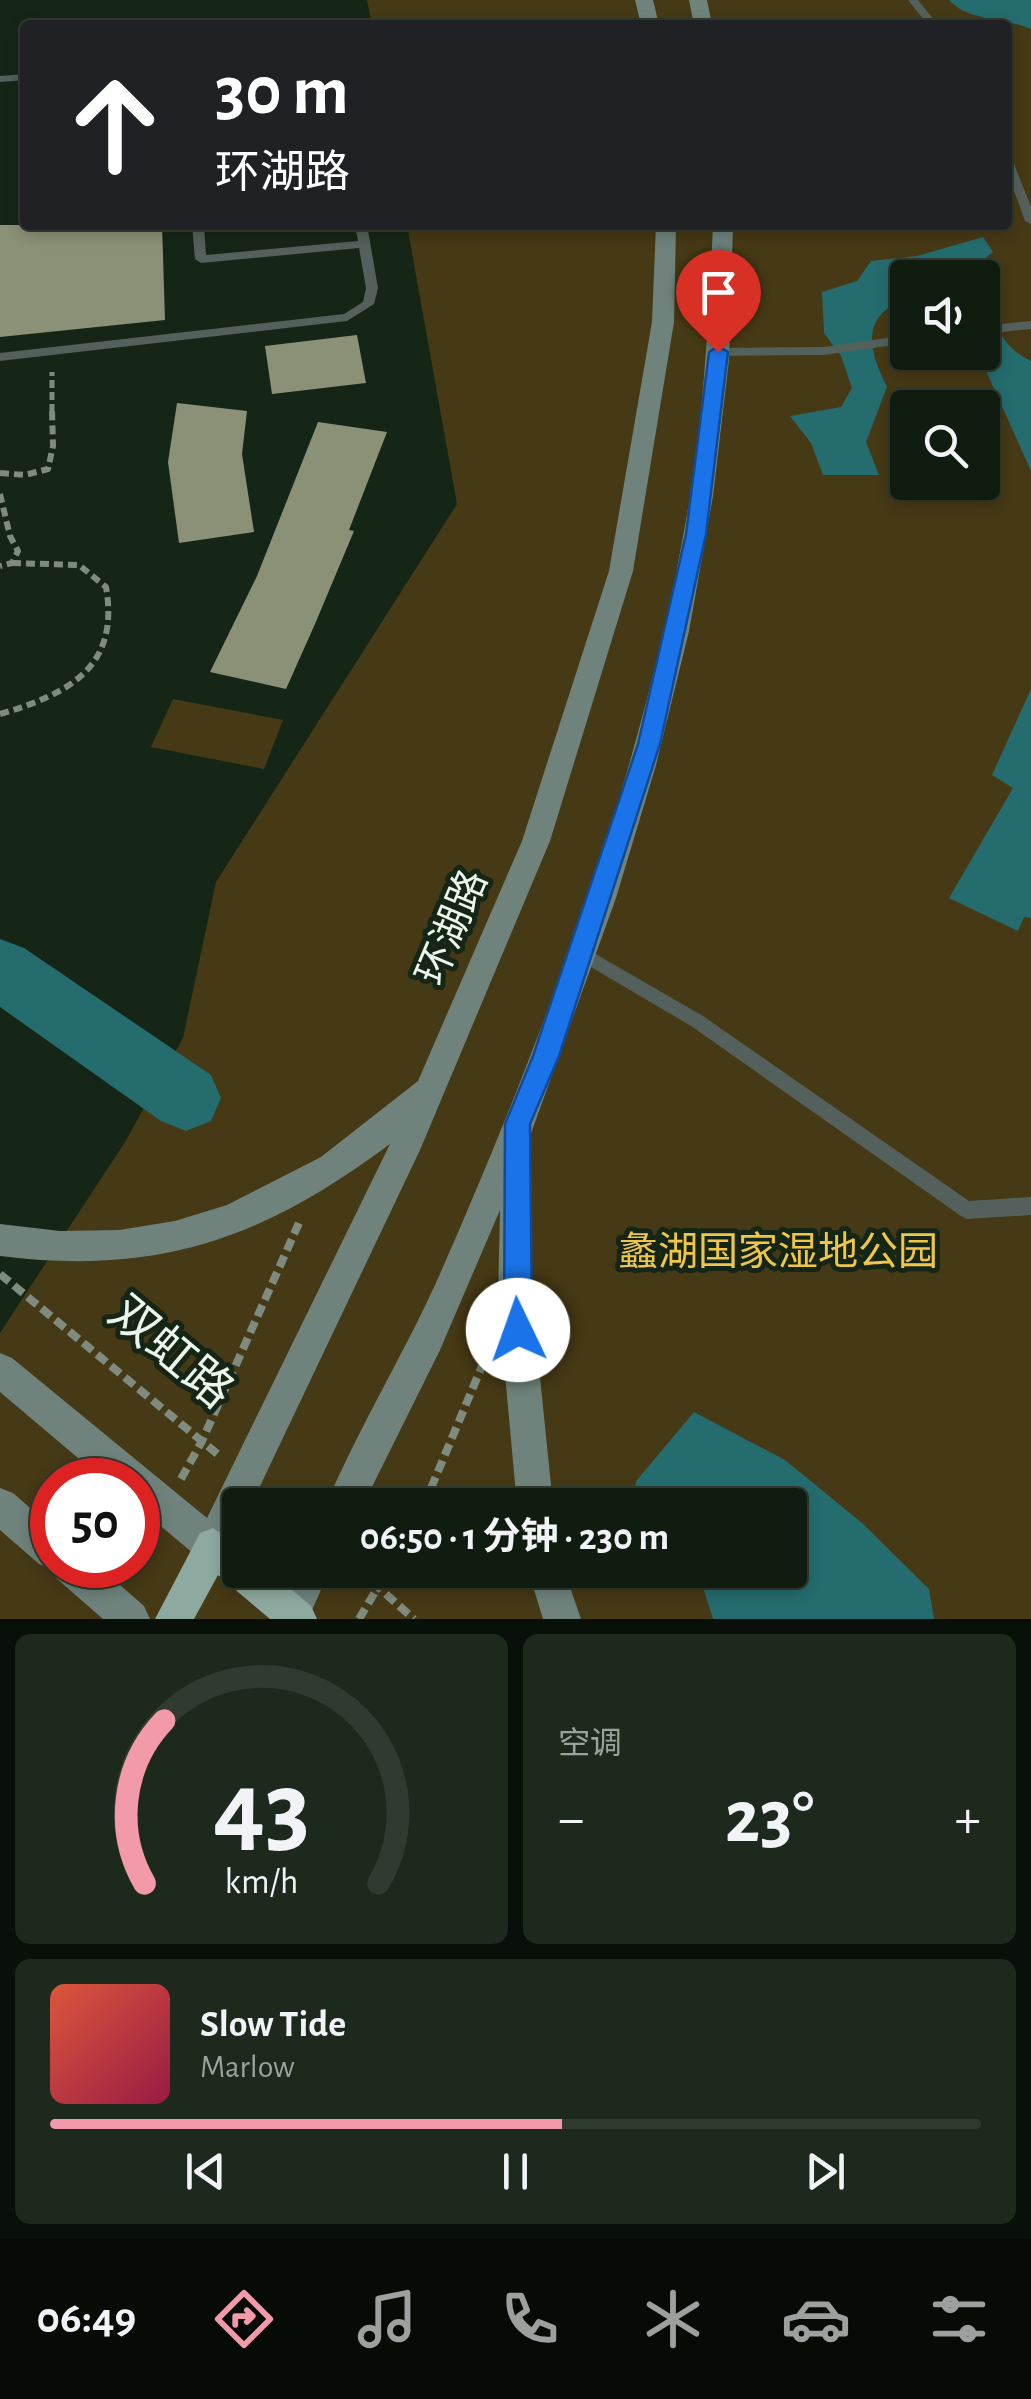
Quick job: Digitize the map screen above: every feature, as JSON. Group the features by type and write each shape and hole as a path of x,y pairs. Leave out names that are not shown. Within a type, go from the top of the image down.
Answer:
{"highway":[{"name":"环湖路","path":"174,1619 222,1571"},
{"path":"260,1588 292,1617"}],"main road":[{"name":"环湖路","path":"246,1488 432,1085 536,841 621,571 664,322 666,230"},
{"path":"352,1488 452,1283 546,1056 649,744 696,534 723,312 722,230"},
{"path":"0,1240 100,1246 181,1238 262,1208 321,1176 377,1139 432,1085"},
{"path":"518,1124 515,1298 533,1488"},
{"path":"0,1370 106,1458"},
{"path":"160,1503 222,1554"},
{"path":"0,1506 30,1532"},
{"path":"95,1588 132,1619"},
{"path":"292,1617 304,1588"},
{"path":"552,1588 562,1619"}],"lane":[{"path":"913,0 928,20"},
{"path":"1012,171 1031,221"},
{"path":"198,230 201,260 364,244"},
{"path":"0,358 347,317 368,304 372,288 362,230"},
{"path":"1000,329 1031,326"},
{"path":"718,352 824,351 890,342"},
{"path":"580,952 697,1021 967,1210 1031,1206"}],"path":[{"path":"0,473 25,475 48,468 56,448 48,391 56,352"},
{"path":"0,494 10,536 18,551 12,563"},
{"path":"0,566 80,565 106,587 110,629 92,664 54,695 0,714"},
{"path":"160,1477 202,1441 321,1176"},
{"name":"双虹路","path":"0,1274 248,1479"},
{"path":"431,1488 482,1362 515,1298"},
{"path":"359,1619 375,1588"},
{"path":"381,1588 414,1619"}],"green space":[{"name":"蠡湖国家湿地公园","path":"367,0 1031,0 1031,1619 0,1619 0,1333 125,1142 183,1038 216,882 457,504 408,230 1012,230 1012,20 371,20"},
{"path":"173,699 283,720 264,769 151,747"}],"water":[{"path":"949,0 1031,0 1031,29 1012,20 976,16"},
{"path":"983,237 993,252 983,260 890,260 890,307 881,314 872,335 876,360 887,387 866,442 879,475 823,475 811,443 790,416 841,407 852,388 841,356 824,333 822,292 857,281 871,261 917,256"},
{"path":"1000,332 1007,343 1031,361 1031,471 1000,402 1000,390 995,390 986,370 1000,370"},
{"path":"1031,689 1031,918 1024,917 1018,931 949,898 1013,788 992,775"},
{"path":"694,1412 785,1460 862,1523 929,1589 934,1619 713,1619 703,1588 807,1588 807,1488 634,1488"}],"building":[{"path":"0,225 20,225 20,230 162,230 165,320 0,337"},
{"path":"357,335 366,383 272,394 265,346"},
{"path":"177,403 247,411 242,454 254,532 179,543 168,462"},
{"path":"318,422 387,432 349,530 354,531 315,624 286,689 210,672 257,576"}],"waterway":[{"path":"0,969 186,1098"}],"route":[{"path":"518,1330 518,1124 546,1056 649,744 696,534 718,352"}]}
